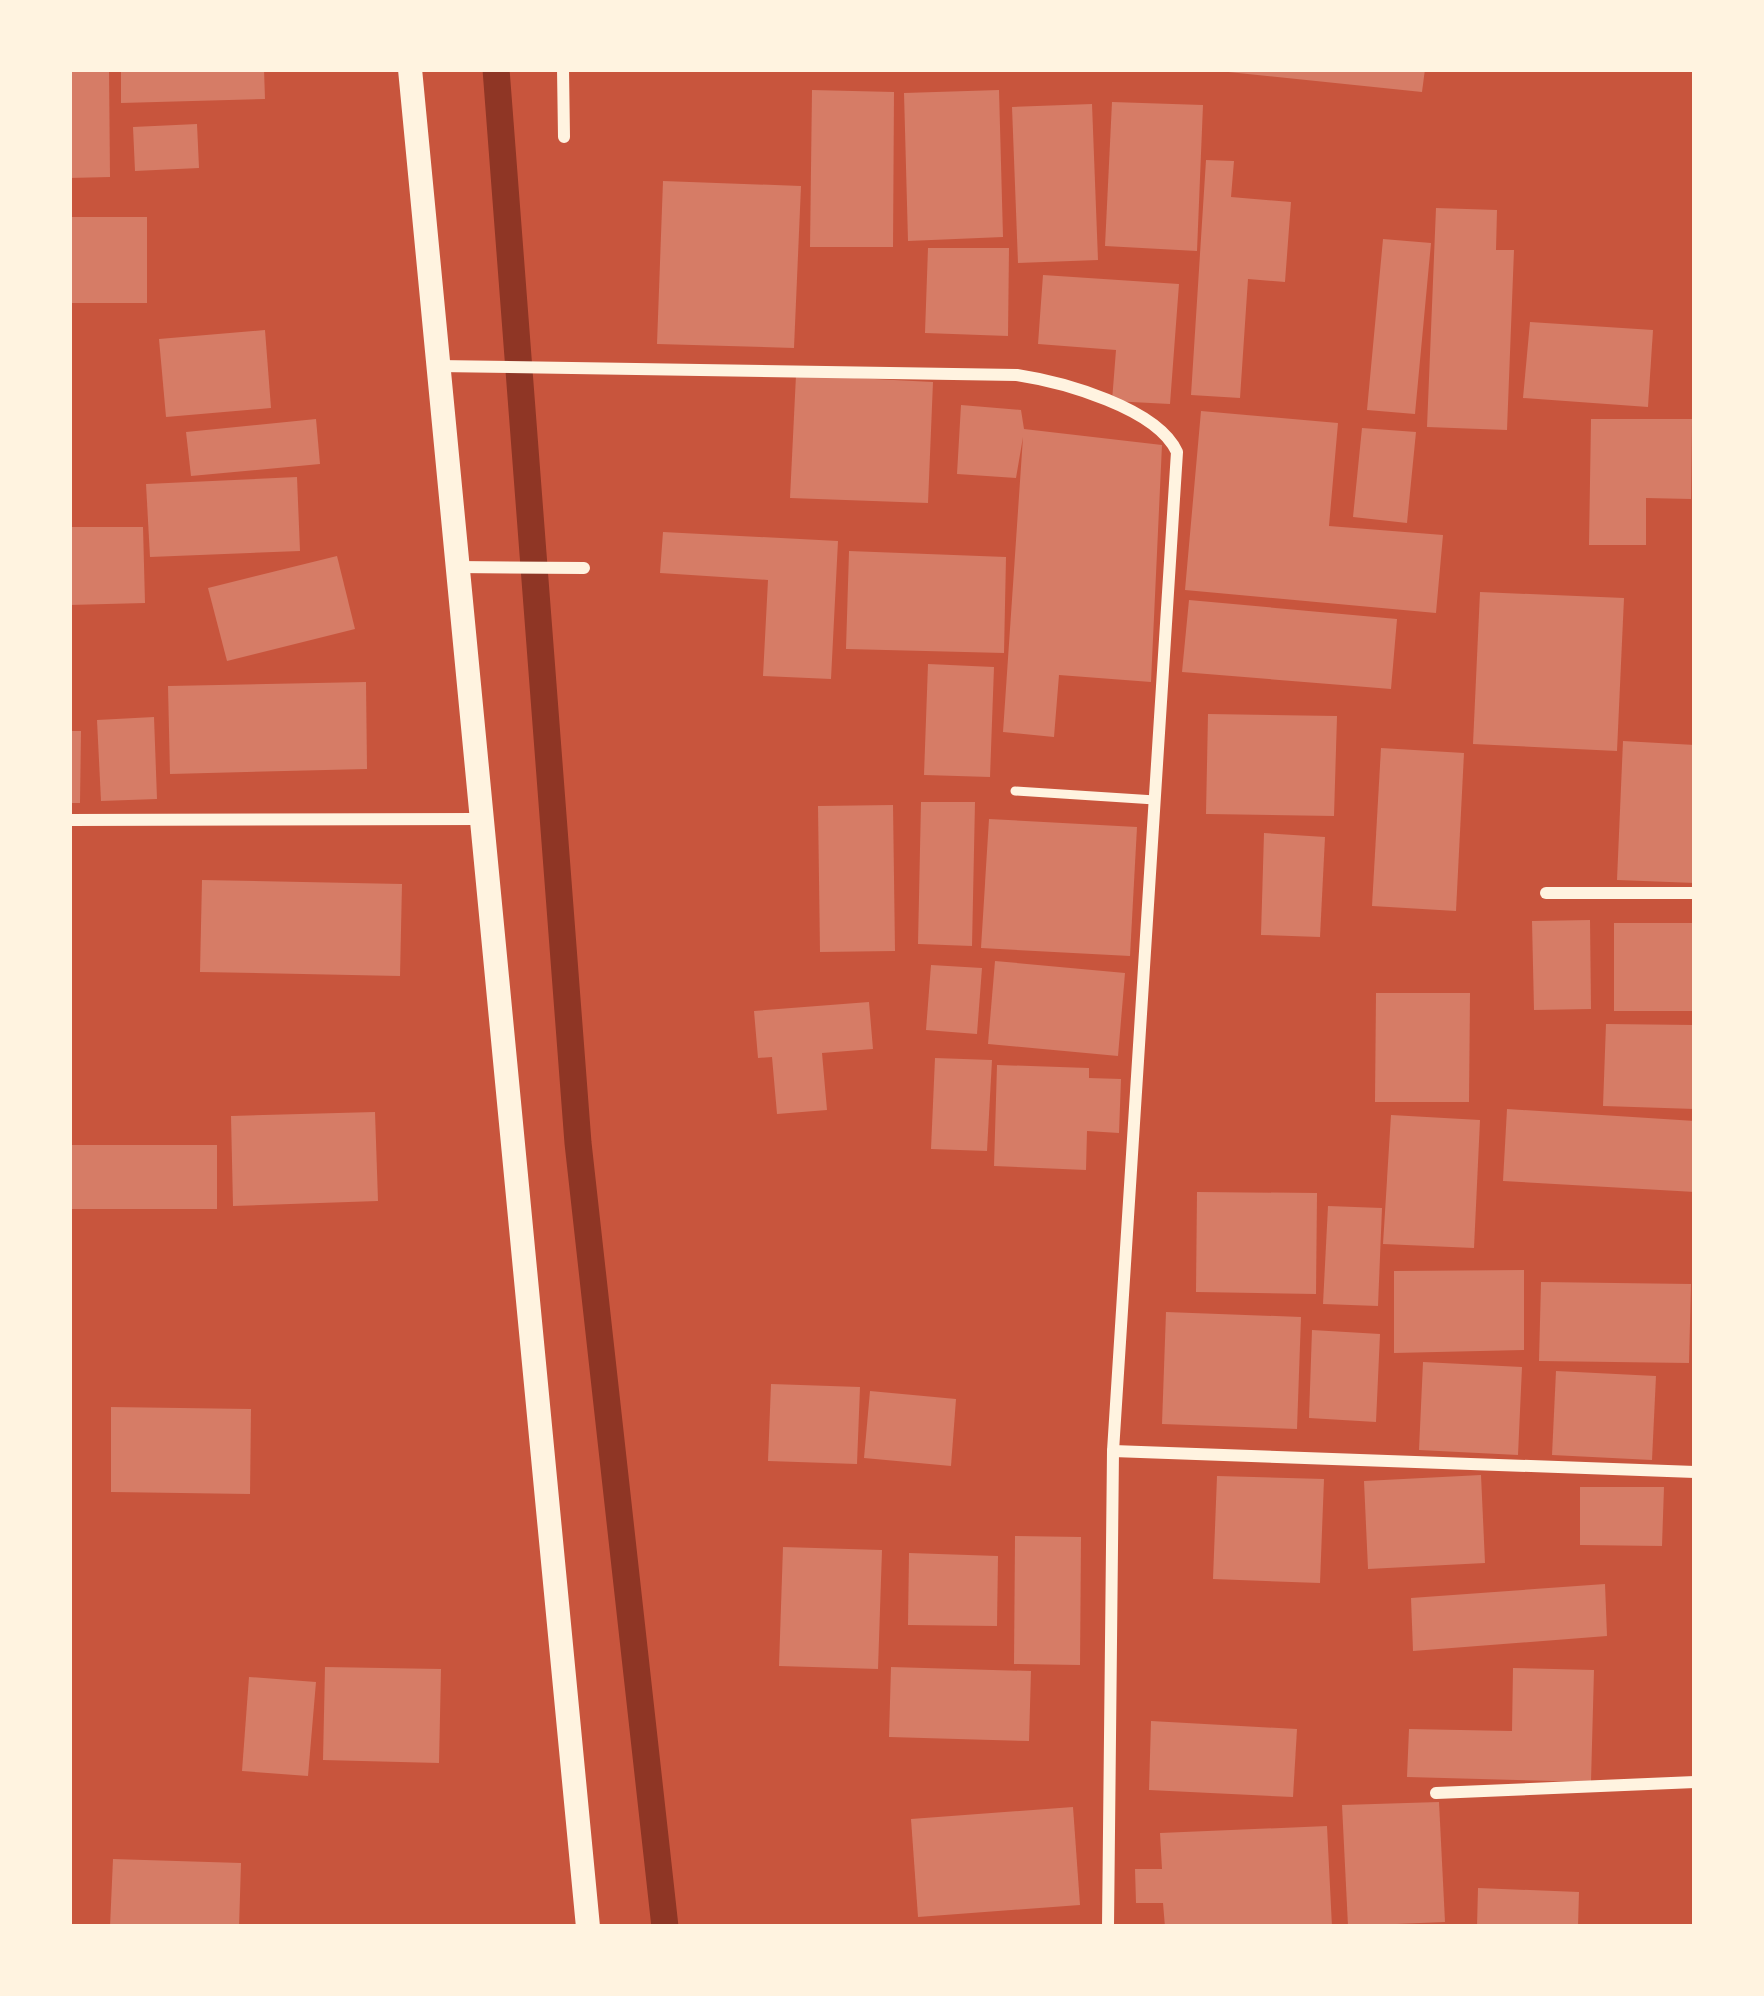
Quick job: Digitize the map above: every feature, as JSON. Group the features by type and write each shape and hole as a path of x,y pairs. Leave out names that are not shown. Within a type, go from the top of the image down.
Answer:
{"main road":[{"path":"410,69 588,1927"}],"street":[{"path":"562,69 564,136"},
{"path":"438,366 1017,375 1062,382 1169,435 1178,470 1113,1451 1108,1927"},
{"path":"457,567 584,568"},
{"path":"69,820 480,819"},
{"path":"1546,893 1695,893"},
{"path":"1113,1451 1695,1472"},
{"path":"1436,1793 1695,1783"}],"lane":[{"path":"1015,791 1155,800"}],"building":[{"path":"69,69 109,69 110,177 69,178"},
{"path":"121,69 264,69 265,99 121,103"},
{"path":"1199,69 1425,69 1422,92"},
{"path":"812,90 894,92 893,247 810,247"},
{"path":"999,90 1003,237 908,241 904,93"},
{"path":"1112,102 1203,105 1197,251 1105,246"},
{"path":"1092,104 1098,260 1018,263 1012,107"},
{"path":"197,124 199,168 135,171 133,127"},
{"path":"1206,160 1234,161 1231,197 1291,202 1285,282 1248,279 1240,398 1191,395"},
{"path":"663,181 801,186 794,348 657,344"},
{"path":"1436,208 1497,210 1496,250 1514,250 1507,430 1427,427"},
{"path":"69,217 147,217 147,303 69,303"},
{"path":"1383,239 1431,243 1415,414 1367,410"},
{"path":"928,248 1009,248 1008,336 925,333"},
{"path":"1043,275 1179,284 1170,404 1112,401 1116,350 1038,344"},
{"path":"1530,322 1653,330 1648,407 1523,398"},
{"path":"265,330 271,408 166,417 159,339"},
{"path":"796,375 933,382 928,503 790,498"},
{"path":"961,405 1021,410 1024,429 1162,445 1151,682 1059,675 1054,737 1003,732 1023,437 1016,478 957,474"},
{"path":"1201,411 1338,423 1329,526 1443,535 1436,613 1185,590"},
{"path":"316,419 320,464 191,476 186,432"},
{"path":"1591,419 1692,419 1691,499 1646,498 1646,545 1589,545"},
{"path":"1362,428 1416,432 1407,523 1353,517"},
{"path":"297,477 300,551 150,557 146,484"},
{"path":"69,527 143,527 145,603 69,605"},
{"path":"663,532 838,541 831,679 763,676 768,580 660,573"},
{"path":"849,551 1006,557 1004,653 846,649"},
{"path":"337,556 355,629 227,661 208,588"},
{"path":"1480,592 1624,598 1617,751 1473,744"},
{"path":"1189,600 1397,619 1391,689 1182,672"},
{"path":"928,664 994,667 990,777 924,775"},
{"path":"366,682 367,769 170,774 168,686"},
{"path":"1208,714 1337,716 1334,816 1206,814"},
{"path":"154,717 157,799 101,801 97,720"},
{"path":"69,731 81,731 80,803 69,803"},
{"path":"1623,741 1695,745 1695,883 1617,880"},
{"path":"1381,748 1464,753 1456,911 1372,906"},
{"path":"921,802 975,802 972,946 918,944"},
{"path":"893,805 895,951 820,952 818,806"},
{"path":"989,819 1137,827 1130,956 981,948"},
{"path":"1264,833 1325,837 1320,937 1261,935"},
{"path":"202,880 402,884 400,976 200,972"},
{"path":"1590,920 1591,1009 1534,1010 1532,921"},
{"path":"1614,923 1695,923 1695,1011 1614,1011"},
{"path":"995,961 1125,973 1118,1056 988,1044"},
{"path":"931,965 982,968 977,1034 926,1030"},
{"path":"1376,993 1470,993 1469,1102 1375,1102"},
{"path":"869,1002 873,1049 822,1053 827,1110 777,1114 772,1057 758,1058 754,1011"},
{"path":"1606,1024 1695,1025 1695,1109 1603,1106"},
{"path":"935,1058 992,1060 987,1151 931,1149"},
{"path":"997,1065 1089,1068 1089,1078 1121,1079 1119,1133 1087,1131 1086,1170 994,1166"},
{"path":"1507,1109 1695,1121 1695,1192 1503,1181"},
{"path":"375,1112 378,1201 233,1206 231,1116"},
{"path":"1391,1115 1480,1120 1474,1248 1383,1244"},
{"path":"69,1145 217,1145 217,1209 69,1209"},
{"path":"1197,1192 1317,1193 1316,1294 1196,1292"},
{"path":"1328,1206 1382,1208 1378,1306 1323,1304"},
{"path":"1524,1270 1524,1350 1394,1353 1394,1271"},
{"path":"1541,1282 1691,1284 1689,1363 1539,1361"},
{"path":"1166,1312 1301,1317 1297,1429 1162,1424"},
{"path":"1312,1330 1380,1334 1376,1422 1309,1418"},
{"path":"1423,1362 1522,1367 1518,1455 1419,1450"},
{"path":"1556,1371 1656,1376 1652,1460 1552,1455"},
{"path":"771,1384 860,1387 857,1464 768,1461"},
{"path":"870,1391 956,1399 951,1466 864,1458"},
{"path":"111,1407 251,1409 250,1494 111,1492"},
{"path":"1481,1475 1485,1563 1368,1569 1364,1481"},
{"path":"1217,1476 1324,1479 1320,1583 1213,1579"},
{"path":"1580,1487 1664,1487 1662,1546 1580,1545"},
{"path":"1015,1536 1081,1537 1080,1665 1014,1664"},
{"path":"783,1547 882,1550 878,1669 779,1666"},
{"path":"909,1553 998,1556 997,1626 908,1625"},
{"path":"1605,1584 1607,1636 1413,1651 1411,1598"},
{"path":"325,1667 441,1669 439,1763 323,1760"},
{"path":"891,1667 1031,1671 1029,1741 889,1737"},
{"path":"1513,1668 1594,1670 1591,1782 1407,1777 1409,1729 1512,1731"},
{"path":"249,1677 316,1682 308,1776 242,1771"},
{"path":"1151,1721 1297,1729 1293,1797 1149,1790"},
{"path":"1439,1802 1445,1922 1348,1926 1342,1805"},
{"path":"1073,1807 1080,1905 918,1917 911,1819"},
{"path":"1327,1826 1332,1927 1165,1927 1163,1903 1136,1903 1135,1869 1162,1869 1160,1833"},
{"path":"113,1859 241,1863 239,1927 110,1927"},
{"path":"1478,1888 1579,1892 1578,1927 1477,1927"}],"waterway":[{"path":"496,69 578,1143 665,1927"}]}
